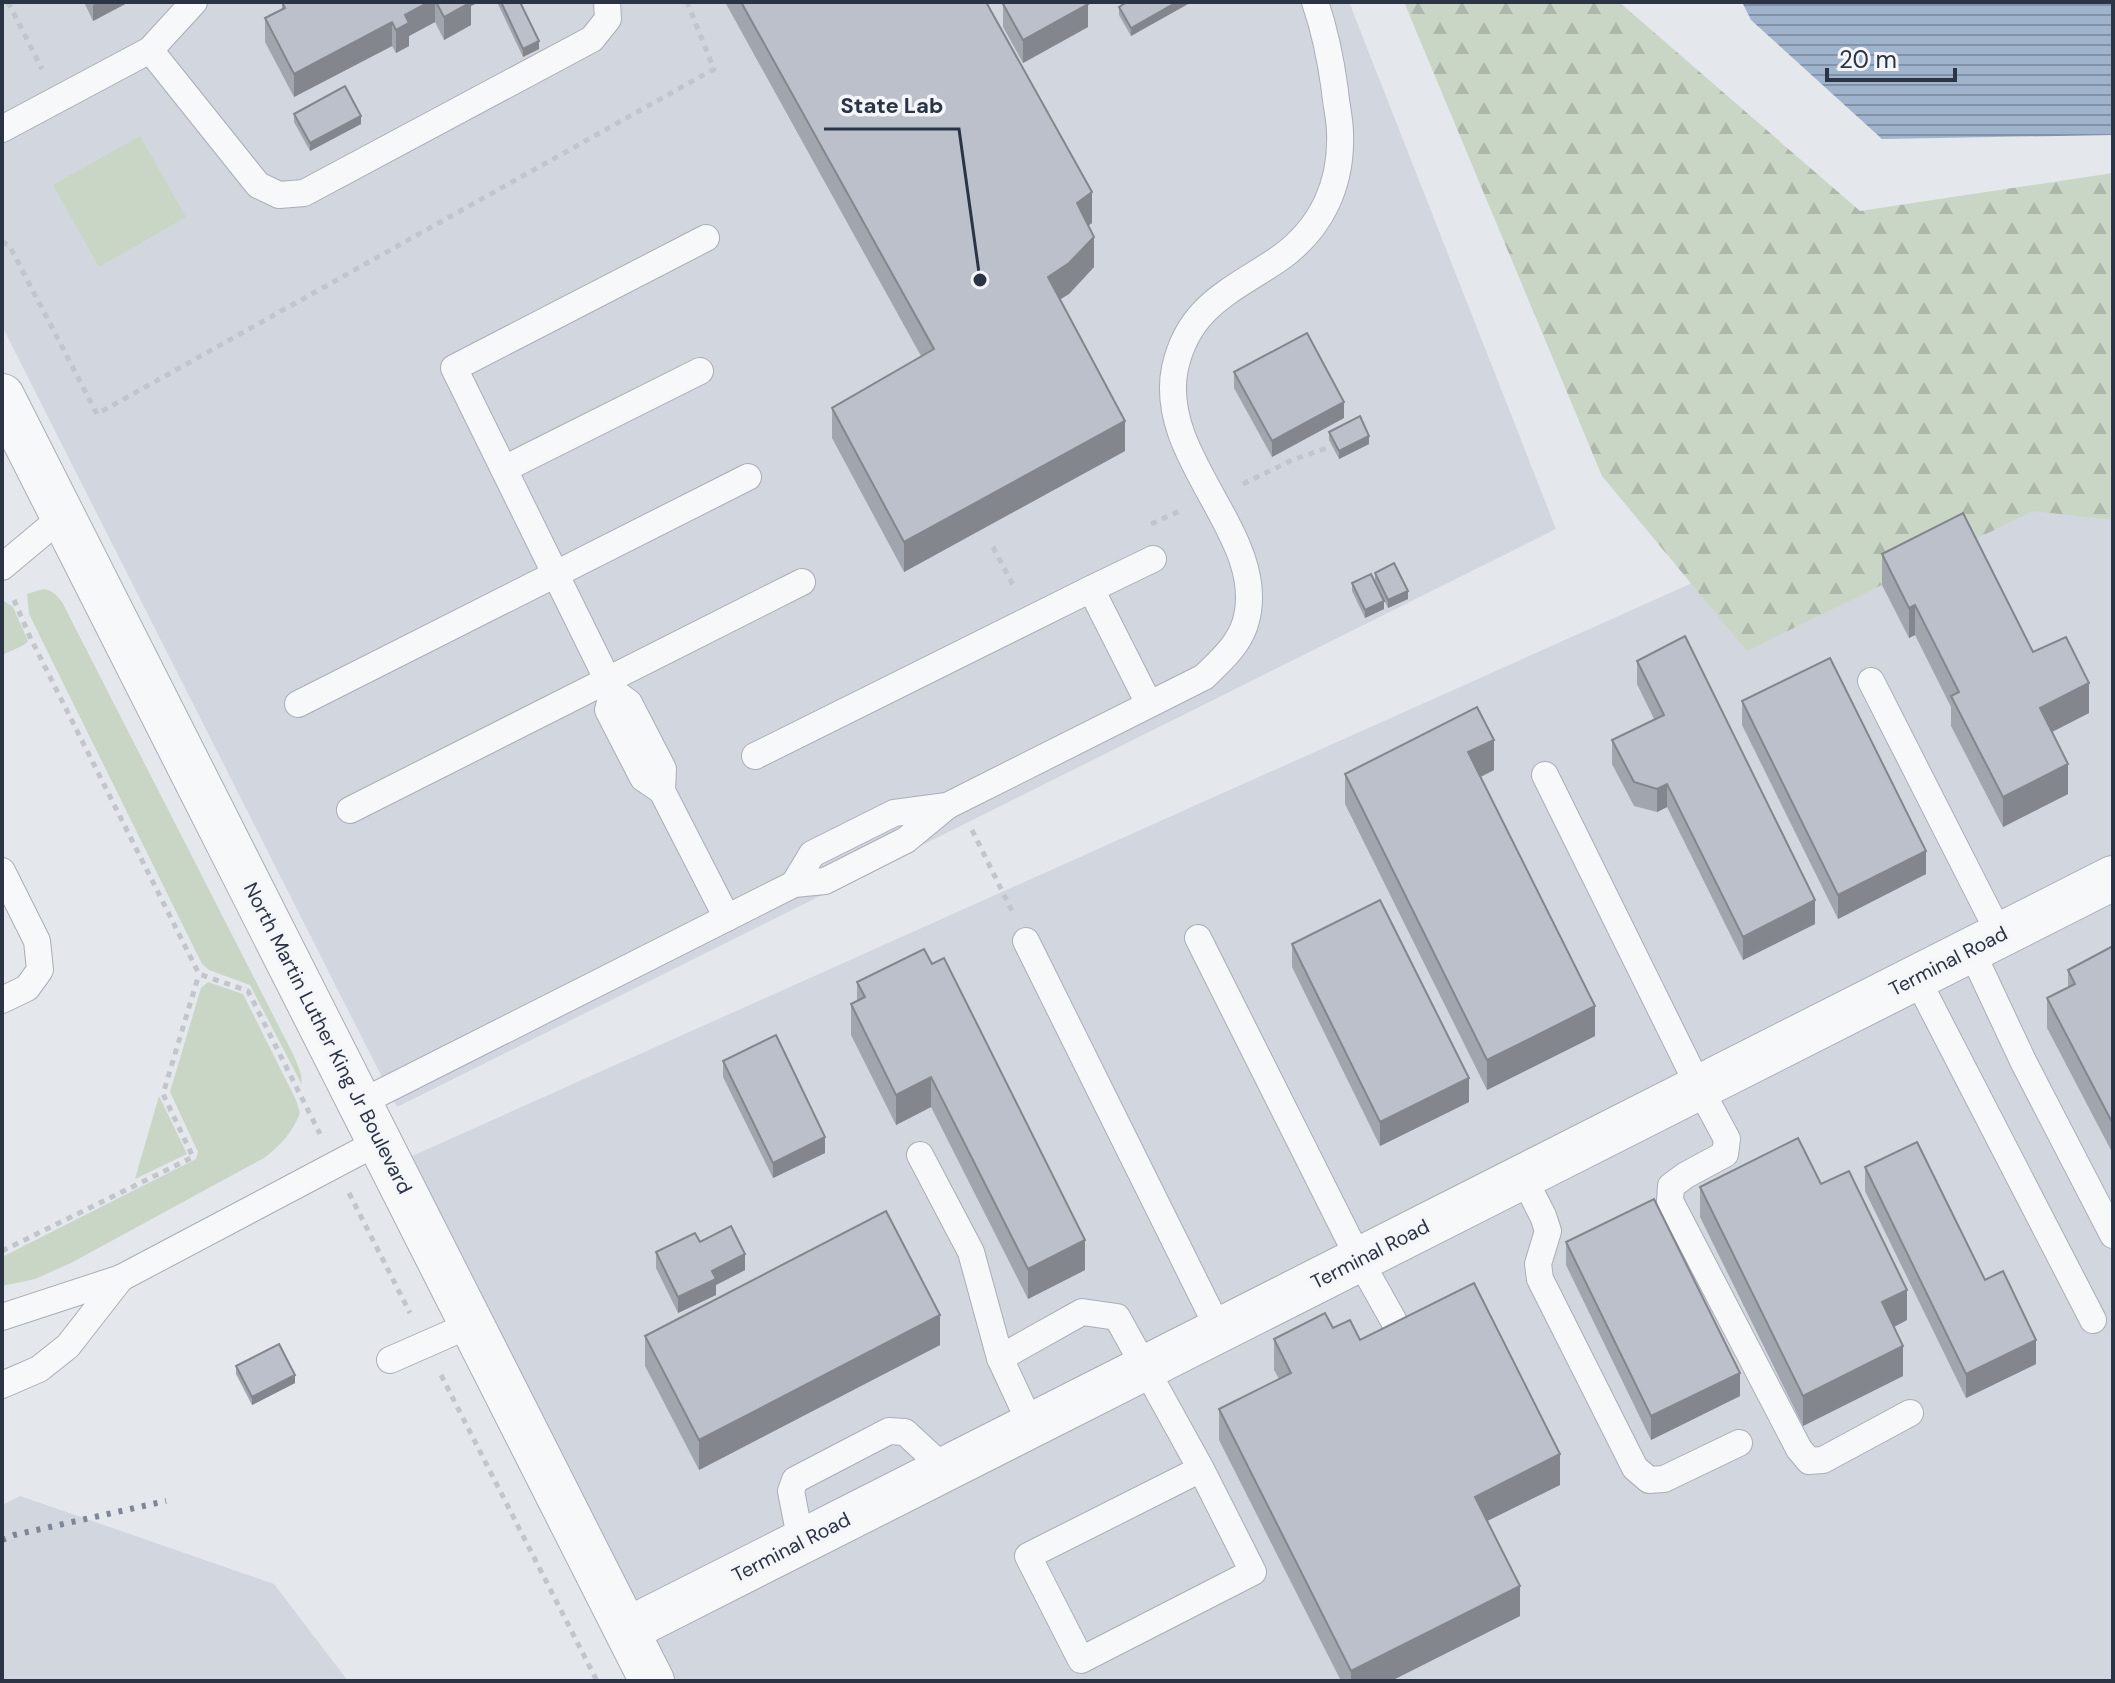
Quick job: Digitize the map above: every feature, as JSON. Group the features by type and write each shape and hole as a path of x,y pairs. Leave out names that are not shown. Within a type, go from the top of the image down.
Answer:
{"street":[{"name":"North Martin Luther King Jr Boulevard","path":"2,396 652,1681"},
{"name":"Terminal Road","path":"627,1630 2113,878"}],"lane":[{"path":"2,129 150,50 194,2"},
{"path":"150,50 258,185 279,195 304,193 592,39 608,19 607,2"},
{"path":"2,1317 121,1278 335,1164 370,1122 727,918 794,884 812,854 894,813 952,803 1204,677 1230,652 1245,625 1249,593 1241,555 1181,437 1172,399 1175,370 1184,337 1206,308 1282,256 1308,234 1328,204 1339,166 1340,132 1323,26 1315,2"},
{"path":"706,238 454,368 610,686 629,703 663,769 662,791 727,918"},
{"path":"504,469 700,371"},
{"path":"298,704 748,477"},
{"path":"2,567 63,516"},
{"path":"755,756 1153,559"},
{"path":"350,810 610,686 802,582"},
{"path":"1091,589 1149,704"},
{"path":"1871,681 1986,943 2023,1061 2113,1235"},
{"path":"1545,775 1727,1139 1725,1154 1671,1186 1670,1201 1799,1449 1809,1461 1823,1460 1910,1413"},
{"path":"2,871 37,941 40,970 27,988 2,1000"},
{"path":"1198,938 1359,1259 1396,1325"},
{"path":"1026,941 1219,1330"},
{"path":"1916,977 2093,1320"},
{"path":"920,1155 971,1252 1000,1358 1031,1425"},
{"path":"1523,1177 1548,1231 1538,1264 1540,1279 1635,1468 1649,1480 1664,1479 1739,1443"},
{"path":"2,1385 39,1369 68,1346 121,1278"},
{"path":"1000,1358 1082,1312 1117,1317 1201,1469 1253,1572 1081,1660 1028,1556 1201,1469"},
{"path":"390,1360 472,1324"},
{"path":"801,1542 791,1491 795,1480 889,1431 905,1432 945,1469"}],"path":[{"path":"8,2 57,100"},
{"path":"2,242 9,245 97,414 714,69 687,2"},
{"path":"2,1251 193,1157 163,1094 199,974 13,599"},
{"path":"952,803 1026,941"},
{"path":"199,974 248,991 597,1681"}],"shaded area":[{"path":"2,2 1349,2 1556,529 397,1107 2,326"},
{"path":"2113,442 2113,1681 659,1681 401,1161 1976,456"},
{"path":"20,1496 274,1584 348,1681 2,1681 2,1505"}],"green space":[{"path":"1404,2 1619,2 1860,211 2113,173 2113,520 2033,511 1747,651 1602,476"},
{"path":"140,136 186,217 99,267 53,185"},
{"path":"43,589 52,592 62,602 294,1056 302,1085 250,985 209,970 202,964 29,614 27,594"},
{"path":"4,601 13,607 28,641 2,655 2,603"},
{"path":"208,982 243,994 296,1100 300,1113 290,1133 264,1158 71,1263 35,1279 2,1286 2,1257 196,1159 198,1152 170,1092 201,988"},
{"path":"159,1096 187,1154 135,1179"}],"water":[{"path":"1742,2 2113,2 2113,135 1882,139 1751,20"}],"building":[{"path":"282,2 429,2 405,15 409,23 396,30 392,22 294,74 265,18 285,8"},
{"path":"436,2 471,2 444,17"},
{"path":"501,2 520,2 539,41 523,49"},
{"path":"741,2 986,2 1092,192 1077,203 1094,237 1069,263 1048,277 1125,421 904,542 832,408 934,349"},
{"path":"1127,2 1177,2 1131,28 1119,7"},
{"path":"1003,4 1088,4 1023,40"},
{"path":"345,86 361,116 310,143 294,114"},
{"path":"1307,333 1344,402 1272,441 1234,372"},
{"path":"1360,416 1369,436 1339,451 1329,432"},
{"path":"1963,513 2033,652 2066,637 2089,683 2040,708 2068,764 2003,797 1951,696 1959,692 1915,605 1909,608 1882,554"},
{"path":"1394,563 1408,591 1388,600 1375,573"},
{"path":"1371,574 1384,601 1365,610 1352,583"},
{"path":"1685,636 1815,900 1743,937 1667,784 1657,789 1634,782 1612,740 1664,715 1637,661"},
{"path":"1830,658 1926,851 1838,895 1742,701"},
{"path":"1477,707 1494,740 1468,752 1595,1006 1487,1060 1345,774"},
{"path":"1380,900 1469,1078 1380,1122 1292,944"},
{"path":"2113,946 2113,1124 2047,998 2075,984 2068,970"},
{"path":"924,949 932,964 944,958 1085,1240 1028,1269 931,1077 896,1095 851,1004 865,997 857,982"},
{"path":"776,1035 825,1137 773,1163 723,1061"},
{"path":"1798,1138 1821,1184 1849,1171 1907,1290 1882,1302 1903,1346 1803,1396 1700,1187"},
{"path":"1917,1142 1985,1280 2003,1271 2036,1340 1966,1374 1865,1167"},
{"path":"1654,1199 1740,1373 1651,1416 1566,1242"},
{"path":"886,1211 940,1315 699,1440 645,1336"},
{"path":"731,1226 745,1254 712,1271 716,1279 678,1297 656,1252 695,1233 700,1242"},
{"path":"1474,1283 1560,1454 1475,1497 1520,1586 1351,1671 1219,1409 1291,1373 1274,1339 1325,1313 1333,1328 1350,1320 1360,1340"},
{"path":"279,1344 295,1375 252,1397 236,1366"}],"railway":[{"path":"2,1540 166,1501"}],"place":[{"name":"State Lab","path":"980,280"}]}
